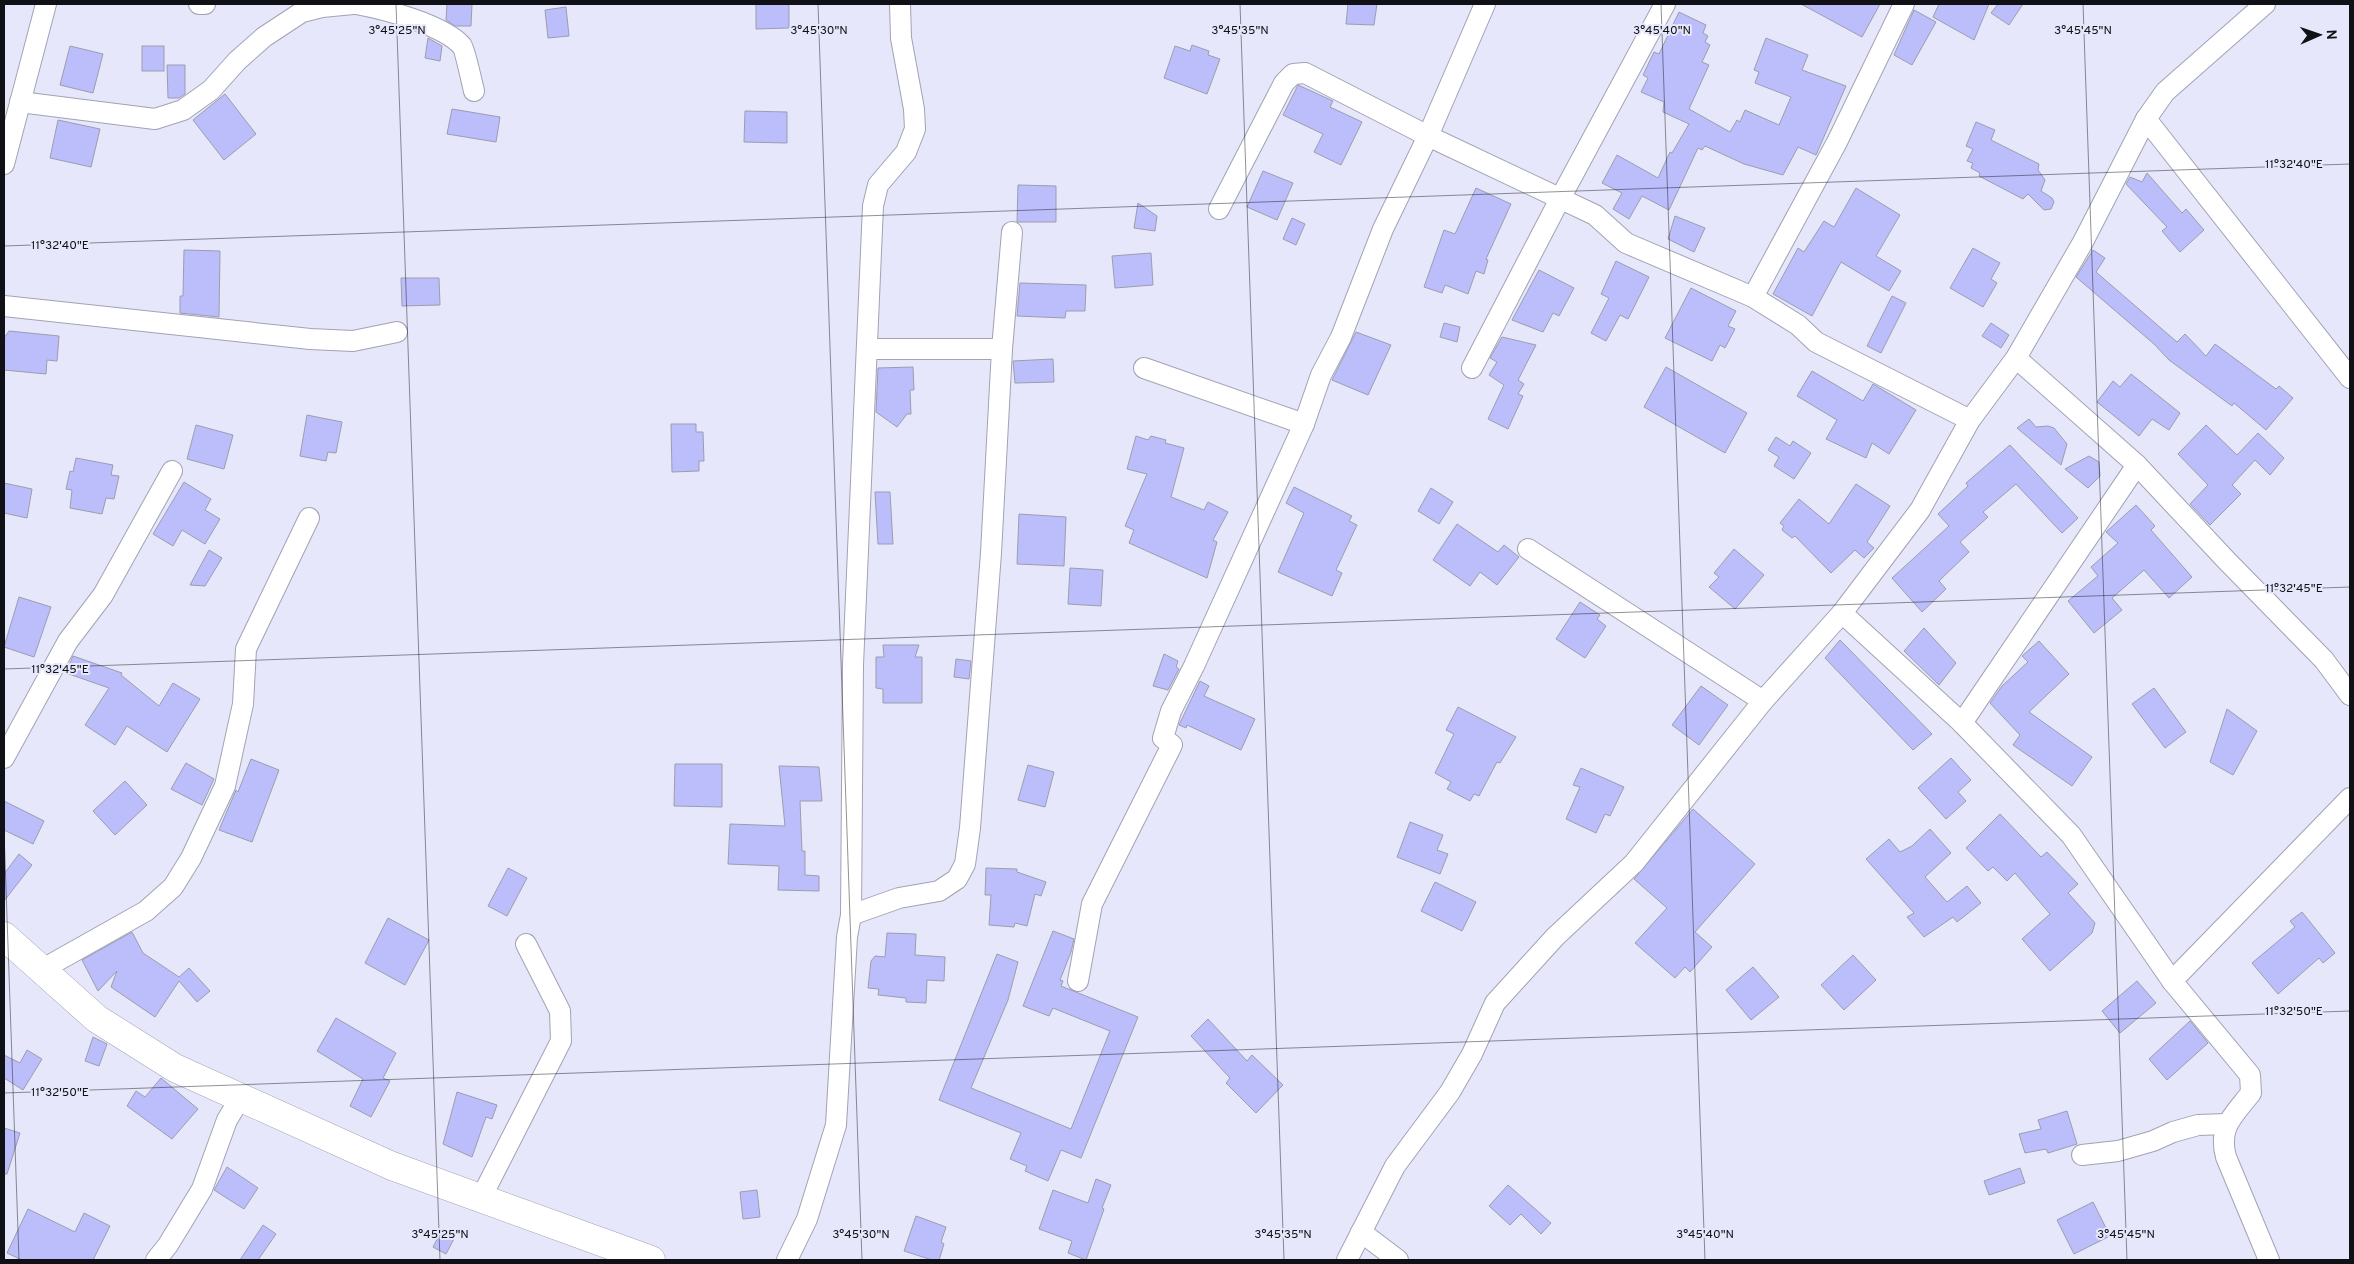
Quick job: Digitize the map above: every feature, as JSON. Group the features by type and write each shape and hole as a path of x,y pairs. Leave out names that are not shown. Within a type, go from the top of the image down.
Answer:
{"street":[{"path":"4,164 46,4"},
{"path":"199,4 205,4"},
{"path":"20,102 155,119 183,110 211,90 237,61 264,37 302,12 322,7 354,4 392,11 451,37 463,48 474,90"},
{"path":"787,1260 807,1219 836,1125 847,937 851,915 853,665 873,206 878,185 906,152 915,128 914,109 901,38 900,4"},
{"path":"1078,981 1092,904 1172,745 1163,738 1171,711 1194,666 1304,424 1320,375 1341,336 1383,229 1428,136 1485,4"},
{"path":"1472,368 1561,197 1666,4"},
{"path":"1753,297 1837,142 1904,4"},
{"path":"1347,1260 1395,1166 1450,1092 1494,1003 1555,937 1634,863 1763,701 1842,613 1920,510 1970,420 2016,358 2083,242 2146,119 2165,92 2265,4"},
{"path":"1219,209 1284,83 1293,74 1305,73 1428,136 1595,214 1626,243 1753,297 1798,325 1816,342 1970,420"},
{"path":"2146,119 2350,375"},
{"path":"851,915 899,898 939,891 958,879 964,864 970,828 991,553 1002,349 1012,232"},
{"path":"4,306 310,339 352,340 398,332"},
{"path":"868,349 1002,349"},
{"path":"2016,358 2137,464 2227,561 2324,660 2350,695"},
{"path":"1144,368 1304,424"},
{"path":"1962,722 2137,464"},
{"path":"4,758 39,698 68,641 103,595 172,471"},
{"path":"41,970 146,911 173,888 191,858 224,786 243,704 246,649 309,518"},
{"path":"1528,549 1763,701"},
{"path":"1842,613 1962,722 2071,835 2172,981 2250,1075 2251,1093 2227,1124 2222,1142 2226,1157 2269,1260"},
{"path":"2172,981 2350,798"},
{"path":"4,936 97,1019 175,1068 392,1166 651,1260"},
{"path":"481,1198 561,1041 560,1012 526,944"},
{"path":"156,1260 168,1245 202,1189 227,1120 241,1097"},
{"path":"2082,1155 2118,1151 2154,1141 2173,1132 2198,1125 2227,1124"},
{"path":"1361,1232 1398,1260"}],"building":[{"path":"447,4 472,4 471,26 455,26 446,20"},
{"path":"756,4 789,4 789,28 756,29"},
{"path":"1348,4 1377,4 1374,25 1346,24"},
{"path":"1801,4 1880,4 1862,37"},
{"path":"1939,4 1989,4 1974,40 1933,17"},
{"path":"1998,4 2023,4 2009,25 1991,13"},
{"path":"566,7 569,36 548,38 545,10"},
{"path":"1914,10 1936,22 1912,65 1894,55"},
{"path":"1679,12 1706,25 1703,33 1708,36 1705,42 1710,45 1702,62 1709,65 1689,109 1730,132 1737,120 1740,122 1745,110 1779,125 1791,97 1755,83 1759,72 1754,70 1766,38 1808,55 1802,70 1846,86 1816,155 1798,147 1783,175 1744,164 1705,146 1702,150 1698,148 1669,210 1642,196 1629,219 1613,209 1622,193 1602,183 1617,155 1658,178 1670,152 1672,153 1689,124 1663,112 1664,102 1641,92 1648,78 1643,75 1654,52 1659,54"},
{"path":"428,38 442,46 440,61 425,58"},
{"path":"1192,45 1209,51 1208,55 1220,59 1207,94 1164,78 1175,46 1190,51"},
{"path":"70,46 103,54 93,93 60,85"},
{"path":"142,46 164,46 164,71 142,71"},
{"path":"167,65 185,65 185,94 179,98 168,98"},
{"path":"1298,85 1333,101 1330,107 1362,122 1341,165 1314,152 1323,134 1283,115"},
{"path":"225,94 256,134 224,160 193,120"},
{"path":"452,109 500,117 496,142 447,134"},
{"path":"745,111 787,112 787,143 744,142"},
{"path":"58,120 100,129 91,167 50,158"},
{"path":"1976,122 1995,130 1991,140 2039,164 2038,170 2045,180 2041,191 2052,198 2054,202 2051,209 2044,210 2028,194 2023,199 1979,176 1980,173 1971,168 1973,163 1967,161 1973,149 1966,146"},
{"path":"1263,171 1293,183 1277,220 1247,207"},
{"path":"2147,173 2182,213 2186,209 2204,230 2180,252 2162,231 2167,227 2126,184 2130,177 2142,182"},
{"path":"1018,185 1056,186 1056,222 1017,222"},
{"path":"1476,188 1511,204 1486,259 1488,260 1484,274 1476,271 1468,294 1445,285 1442,293 1424,287 1444,230 1455,234"},
{"path":"1856,188 1900,215 1876,256 1901,271 1889,291 1841,262 1812,316 1773,294 1798,248 1804,252 1824,221 1834,227"},
{"path":"1138,203 1157,216 1155,231 1134,228"},
{"path":"1675,216 1705,228 1694,252 1668,239"},
{"path":"1292,218 1305,224 1296,245 1283,239"},
{"path":"1973,248 2000,263 1991,279 1997,283 1983,307 1950,288"},
{"path":"184,250 220,251 219,317 180,313 180,296 183,296"},
{"path":"2093,250 2105,258 2096,272 2177,342 2185,334 2206,356 2215,344 2276,389 2279,386 2293,398 2266,430 2234,403 2232,406 2169,360 2154,344 2076,277"},
{"path":"1151,253 1153,285 1115,288 1112,256"},
{"path":"1616,261 1649,277 1628,319 1620,315 1606,341 1591,333 1609,298 1601,294"},
{"path":"1539,270 1574,288 1559,316 1553,313 1543,332 1512,320"},
{"path":"401,278 439,278 440,305 402,306"},
{"path":"1020,283 1086,285 1085,311 1066,311 1065,318 1017,316"},
{"path":"1691,288 1736,311 1728,326 1735,329 1725,348 1720,345 1712,361 1665,338"},
{"path":"1892,296 1906,303 1881,353 1867,346"},
{"path":"1444,323 1460,327 1457,342 1440,337"},
{"path":"1991,323 2009,335 2001,348 1982,336"},
{"path":"9,331 59,336 57,361 47,360 46,374 4,370 4,338"},
{"path":"1356,332 1391,345 1368,395 1332,380"},
{"path":"1502,337 1536,345 1518,380 1524,384 1518,394 1523,396 1508,429 1488,419 1504,385 1489,375 1497,362 1490,358"},
{"path":"1053,359 1054,382 1015,383 1013,361"},
{"path":"913,367 914,390 910,390 911,414 907,414 897,427 876,412 878,368"},
{"path":"1666,367 1747,413 1725,453 1644,407"},
{"path":"1812,371 1863,401 1873,384 1916,410 1889,454 1872,443 1866,458 1826,439 1837,420 1797,396"},
{"path":"2131,374 2180,413 2169,430 2152,419 2139,436 2097,402 2113,381 2120,387"},
{"path":"307,415 342,422 336,453 328,452 326,461 300,456"},
{"path":"2029,419 2036,427 2048,426 2054,428 2067,444 2061,465 2017,428"},
{"path":"671,424 696,424 696,432 703,432 704,461 699,461 699,471 672,472"},
{"path":"196,425 233,435 224,469 187,459"},
{"path":"2206,425 2237,455 2258,433 2284,458 2270,475 2255,460 2232,485 2241,494 2210,525 2190,504 2208,485 2178,454"},
{"path":"1136,436 1148,440 1151,436 1166,440 1165,443 1184,448 1171,497 1204,510 1208,502 1228,512 1213,540 1217,542 1207,578 1129,543 1134,530 1125,526 1147,474 1127,469"},
{"path":"1776,437 1790,446 1793,441 1811,453 1794,479 1774,466 1779,457 1768,450"},
{"path":"2010,445 2078,518 2062,533 2016,484 1983,512 1988,517 1960,542 1969,552 1939,581 1946,589 1922,612 1892,578 1949,526 1938,514 1968,486 1966,483"},
{"path":"2089,456 2099,462 2100,476 2088,488 2065,469"},
{"path":"76,458 113,465 111,475 119,476 114,499 106,498 102,514 70,508 72,490 66,489 70,471 73,472"},
{"path":"184,482 211,499 205,510 220,519 205,544 182,530 173,546 153,534"},
{"path":"4,483 32,489 27,518 4,513"},
{"path":"1856,484 1890,506 1867,542 1874,548 1864,558 1855,550 1831,573 1795,536 1792,538 1782,530 1784,526 1780,523 1799,499 1829,524"},
{"path":"1294,487 1352,516 1349,521 1357,525 1336,570 1342,573 1332,596 1278,572 1304,513 1286,503"},
{"path":"1431,488 1453,502 1439,524 1418,511"},
{"path":"875,492 890,492 893,544 878,544"},
{"path":"2136,505 2155,526 2151,530 2192,577 2169,598 2144,570 2112,598 2122,610 2094,633 2068,601 2098,576 2091,567 2118,543 2106,532"},
{"path":"1019,514 1066,517 1064,566 1017,564"},
{"path":"1457,524 1498,552 1504,545 1519,557 1497,585 1480,572 1470,586 1433,560"},
{"path":"1734,549 1764,575 1735,609 1709,587 1719,577 1714,573"},
{"path":"209,550 222,558 205,586 190,585"},
{"path":"1070,568 1103,570 1101,606 1068,604"},
{"path":"19,597 51,607 34,657 4,647"},
{"path":"1580,602 1600,615 1597,619 1606,626 1585,658 1556,639"},
{"path":"1924,628 1956,663 1939,685 1904,651"},
{"path":"1840,640 1932,734 1913,750 1825,658"},
{"path":"2039,641 2069,674 2029,712 2092,757 2072,786 2013,745 2020,735 1990,703 2002,686 2028,662 2022,656"},
{"path":"883,645 919,645 915,657 922,657 922,703 883,703 883,689 876,688 876,657 884,657"},
{"path":"1164,654 1178,661 1176,667 1179,669 1168,690 1153,686"},
{"path":"73,656 122,673 121,675 159,706 173,683 200,699 167,752 127,726 115,745 85,725 109,688 66,673"},
{"path":"956,659 971,661 969,679 954,677"},
{"path":"1200,681 1209,686 1204,696 1255,719 1241,750 1187,725 1186,728 1179,725"},
{"path":"1701,686 1728,705 1699,745 1672,725"},
{"path":"2154,688 2186,732 2165,748 2132,704"},
{"path":"1458,707 1516,737 1500,763 1497,762 1479,796 1474,794 1470,801 1447,789 1451,782 1435,773 1454,734 1446,730"},
{"path":"2227,709 2257,731 2233,775 2210,762"},
{"path":"1951,758 1971,780 1958,792 1966,801 1946,819 1918,788"},
{"path":"251,759 279,770 252,842 219,830 236,790 238,792"},
{"path":"186,763 214,779 202,805 171,789"},
{"path":"675,764 722,764 722,807 674,806"},
{"path":"1028,765 1054,772 1045,807 1018,800"},
{"path":"779,766 819,767 822,801 800,801 802,851 805,851 805,875 819,876 819,891 778,890 779,866 728,864 730,824 785,826"},
{"path":"1581,768 1624,787 1610,816 1605,814 1596,833 1566,819 1580,787 1573,785"},
{"path":"125,781 147,805 115,835 93,811"},
{"path":"4,801 44,821 33,844 4,830"},
{"path":"1693,809 1755,864 1695,932 1712,947 1690,972 1685,967 1675,978 1635,943 1667,908 1634,879"},
{"path":"2000,814 2041,857 2047,852 2078,884 2068,893 2095,923 2092,933 2050,971 2022,939 2050,914 2015,873 2007,881 1993,867 1988,871 1966,848"},
{"path":"1410,822 1443,835 1437,850 1448,854 1440,874 1397,857"},
{"path":"1930,829 1951,853 1925,877 1947,902 1967,886 1981,903 1957,922 1953,917 1924,937 1907,917 1914,913 1866,859 1889,839 1900,852 1912,846"},
{"path":"19,854 32,865 4,901 4,874"},
{"path":"508,868 527,878 507,916 488,906"},
{"path":"986,868 1017,869 1017,872 1046,882 1041,896 1035,894 1027,926 1015,923 1014,927 989,925 991,895 985,895"},
{"path":"1435,882 1476,902 1462,931 1421,911"},
{"path":"2302,912 2335,953 2323,963 2319,958 2278,994 2252,963 2295,927 2290,921"},
{"path":"388,918 429,940 405,985 365,963"},
{"path":"1053,931 1074,939 1060,980 1063,981 1061,986 1138,1017 1081,1158 1061,1150 1048,1181 1025,1171 1027,1166 1010,1159 1021,1133 939,1100 997,954 1018,962 1008,1000 971,1088 1071,1129 1110,1031 1053,1008 1049,1016 1023,1006"},
{"path":"132,932 143,953 179,977 189,968 210,991 197,1002 179,981 155,1017 111,987 117,971 98,991 82,960"},
{"path":"887,933 916,934 915,955 945,957 944,981 927,980 926,1003 906,1002 906,998 878,995 879,989 868,988 871,961 875,956 885,957"},
{"path":"1853,955 1876,980 1844,1010 1821,985"},
{"path":"1753,967 1779,997 1751,1020 1726,990"},
{"path":"2137,981 2156,1003 2120,1033 2102,1011"},
{"path":"336,1018 396,1053 383,1078 390,1081 371,1117 350,1106 363,1079 317,1051"},
{"path":"1208,1019 1247,1061 1252,1055 1283,1085 1256,1113 1226,1083 1230,1078 1191,1036"},
{"path":"2190,1021 2208,1043 2167,1080 2149,1059"},
{"path":"93,1037 107,1044 99,1066 85,1061"},
{"path":"27,1050 42,1059 23,1090 4,1078 4,1055 20,1063"},
{"path":"161,1078 198,1109 172,1139 127,1106 136,1091 145,1097"},
{"path":"457,1092 497,1105 492,1119 486,1117 472,1157 443,1144"},
{"path":"2067,1111 2077,1144 2048,1153 2046,1149 2025,1153 2019,1134 2041,1129 2038,1120"},
{"path":"4,1128 20,1133 7,1174 4,1174"},
{"path":"227,1167 258,1188 244,1209 214,1190"},
{"path":"2020,1168 2025,1183 1989,1195 1984,1181"},
{"path":"1096,1179 1111,1185 1086,1260 1068,1253 1072,1241 1039,1229 1053,1190 1088,1203"},
{"path":"1508,1185 1551,1223 1541,1234 1521,1214 1510,1225 1489,1206"},
{"path":"757,1190 760,1217 743,1219 740,1192"},
{"path":"2093,1202 2110,1236 2074,1254 2057,1220"},
{"path":"28,1209 75,1232 84,1213 110,1226 93,1260 22,1260 7,1253"},
{"path":"916,1216 946,1227 941,1242 944,1244 939,1260 932,1260 904,1251"},
{"path":"263,1225 276,1234 258,1260 240,1260"},
{"path":"442,1230 455,1237 446,1254 433,1247"}]}
